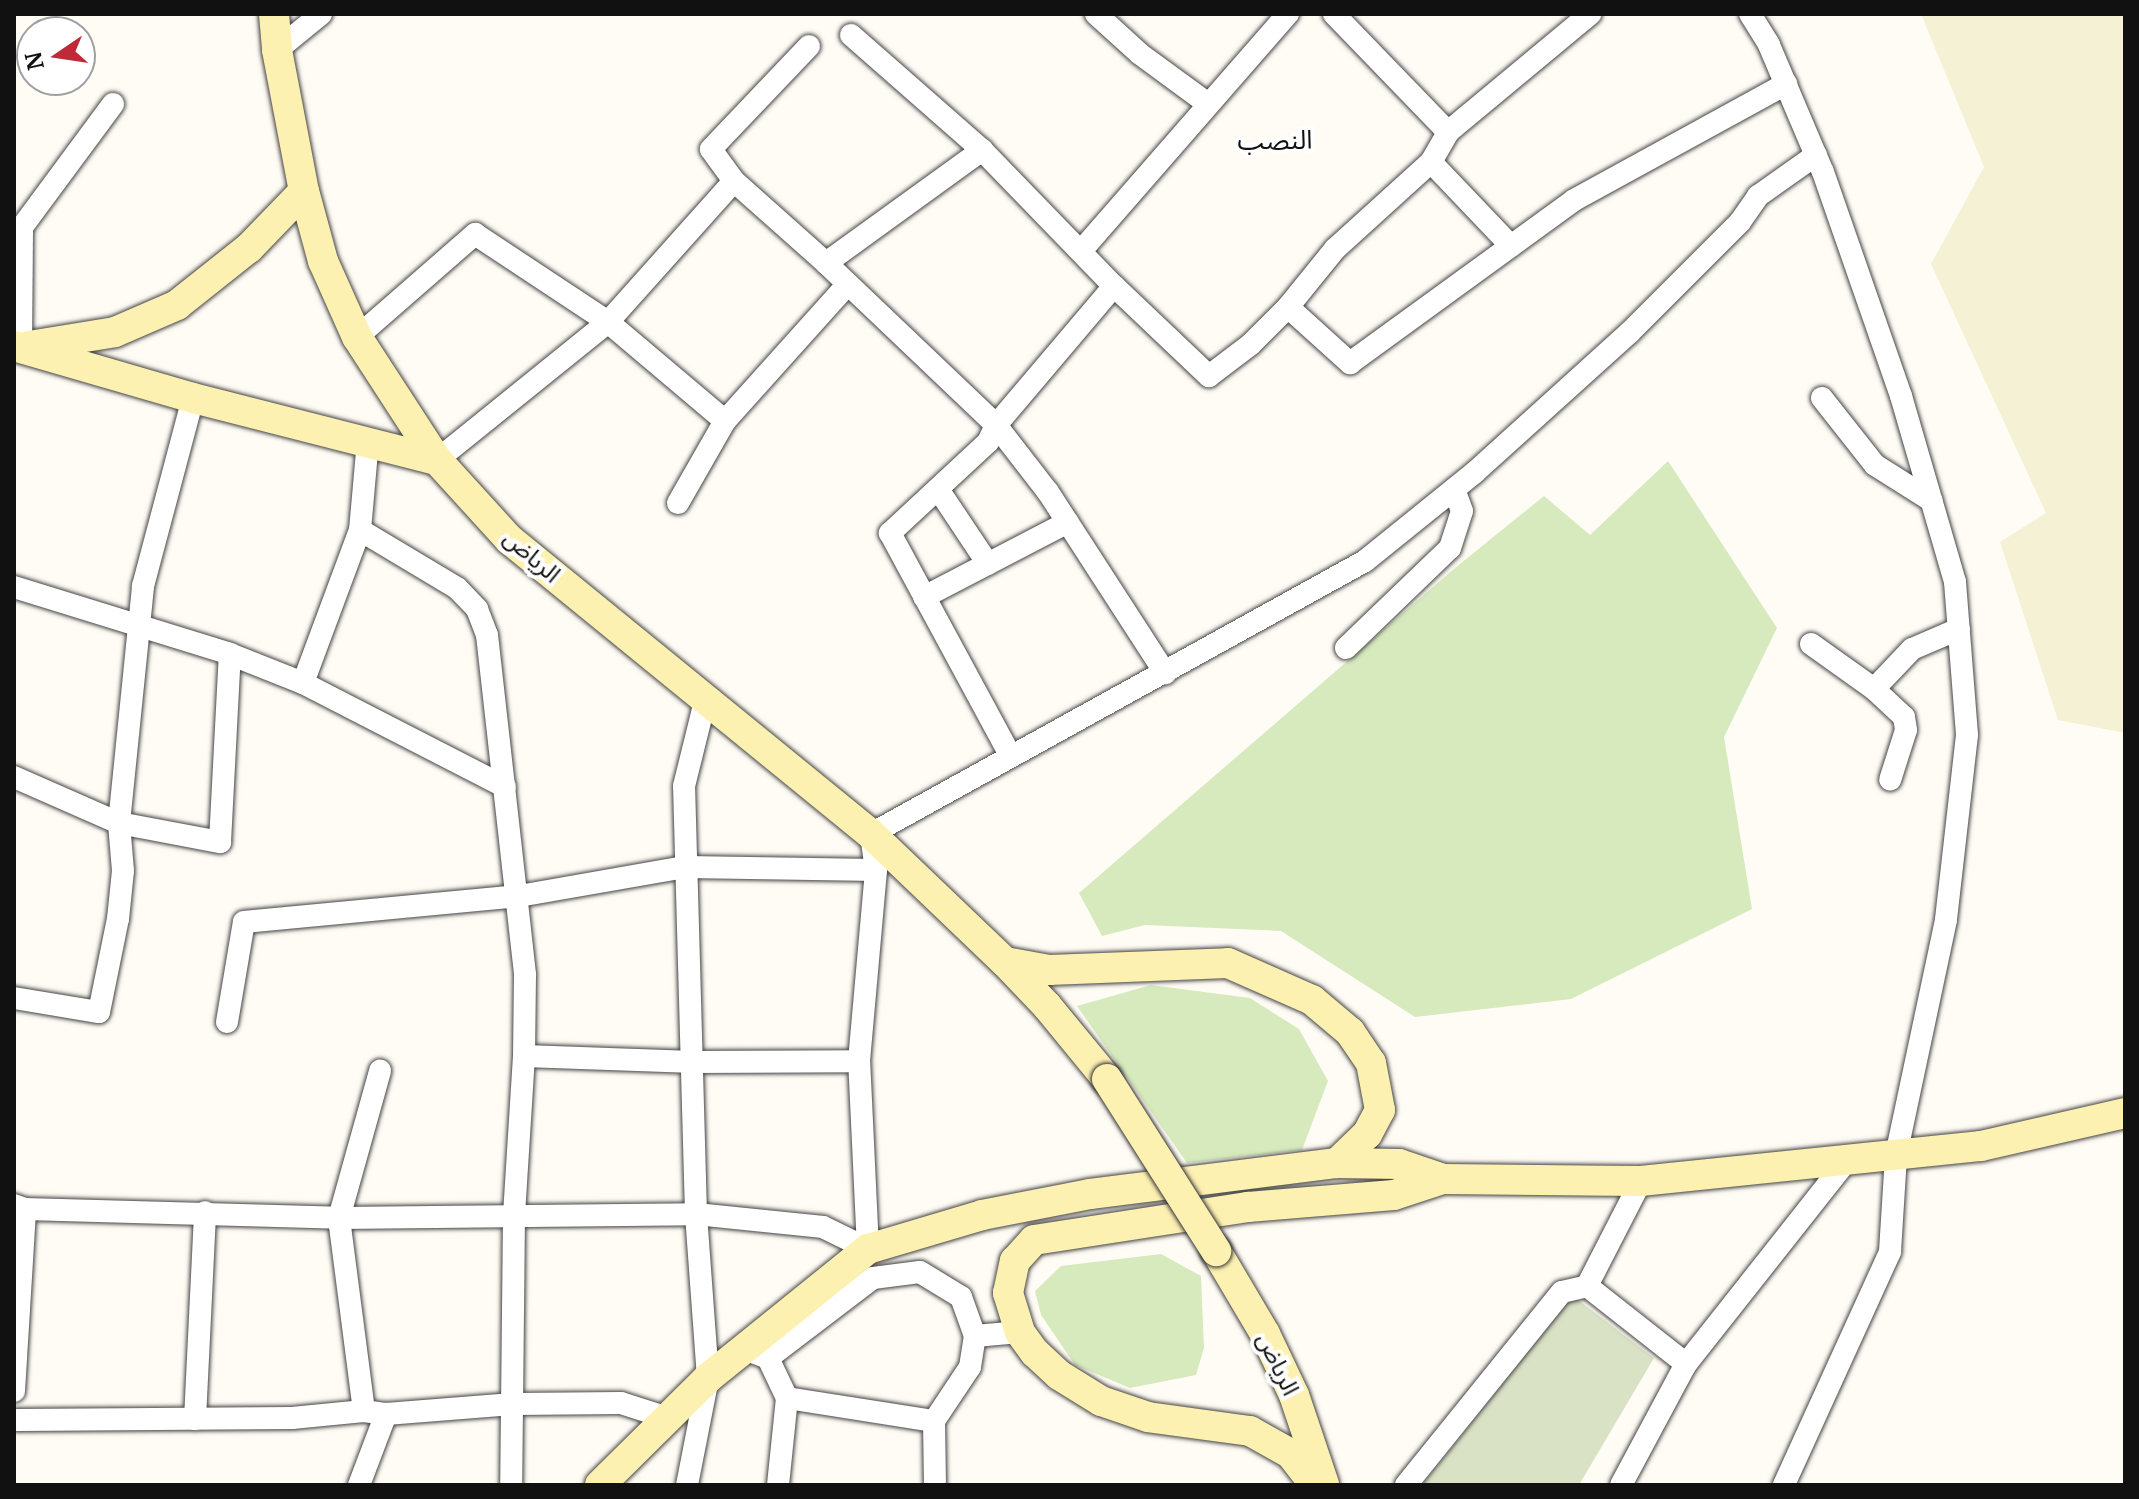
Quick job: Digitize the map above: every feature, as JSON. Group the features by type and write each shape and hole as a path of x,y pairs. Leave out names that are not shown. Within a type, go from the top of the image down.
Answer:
{"street":[{"name":"الرياض","path":"274,14 277,50 304,191 323,261 357,337 437,460 509,539 871,834 1047,1006 1107,1079 1265,1334 1294,1395 1325,1485"},
{"path":"277,50 321,14"},
{"path":"1096,14 1140,54 1208,104"},
{"path":"1081,251 1288,14"},
{"path":"1334,14 1448,132"},
{"path":"851,35 982,150 1114,286 1209,376 1251,344 1288,307 1335,249 1431,162 1448,132 1590,14"},
{"path":"1750,14 1786,84 1816,155 1901,396 1955,582 1967,735 1946,920 1896,1156 1890,1252 1784,1485"},
{"path":"809,46 711,149 734,181 826,263 996,425 1068,522 1165,673"},
{"path":"1288,307 1350,363 1574,200 1786,84"},
{"path":"17,346 18,226 113,104"},
{"path":"826,263 982,150"},
{"path":"868,1249 859,1061 876,870 871,834 1365,561 1454,489 1629,333 1740,222 1758,196 1816,155"},
{"path":"1431,162 1511,246"},
{"path":"17,346 193,398 437,460 608,322 734,181"},
{"path":"17,346 115,332 177,305 249,248 304,191"},
{"path":"357,337 475,234 608,322 725,421"},
{"path":"678,503 725,421 848,284"},
{"path":"1010,755 890,533 988,442 996,425 1114,286"},
{"path":"14,998 99,1012 122,887 119,823 143,586 193,398"},
{"path":"1822,398 1875,465 1932,501"},
{"path":"303,683 360,530 368,440"},
{"path":"938,489 988,564"},
{"path":"1346,648 1450,548 1462,511 1454,489"},
{"path":"924,597 1068,522"},
{"path":"360,530 457,588 477,609 487,635 519,896 525,975 524,1056 514,1216 511,1485"},
{"path":"14,587 230,654 303,683 505,787"},
{"path":"1874,689 1912,649 1959,629"},
{"path":"1811,644 1874,689 1904,717 1906,730 1890,780"},
{"path":"14,777 119,823 220,842 230,654"},
{"path":"687,1485 708,1378 696,1214 684,786 705,701"},
{"path":"227,1022 244,922 519,896 686,867 876,870"},
{"path":"1005,962 1049,970 1228,963 1312,1000 1350,1032 1371,1063 1380,1110 1367,1134 1337,1163"},
{"path":"524,1056 694,1062 859,1061"},
{"path":"359,1485 375,1413 339,1218 380,1071"},
{"path":"756,1353 868,1249 982,1215 1090,1194 1337,1163 1399,1164 1443,1179 1641,1181 1981,1146 2123,1118"},
{"path":"1621,1485 1686,1364 1847,1160"},
{"path":"1315,1485 1291,1454 1250,1431 1148,1417 1101,1401 1059,1375 1035,1353 1020,1332 1008,1293 1015,1261 1034,1240 1248,1207 1394,1195 1443,1179"},
{"path":"1406,1485 1562,1292 1587,1286 1641,1181"},
{"path":"14,1391 20,1207 339,1218 696,1214 823,1227 868,1249"},
{"path":"195,1419 205,1212"},
{"path":"600,1485 708,1378 756,1353 873,1278 920,1272 961,1297 975,1336 970,1367 934,1421 935,1485"},
{"path":"1587,1286 1686,1364"},
{"path":"975,1336 1020,1332"},
{"path":"756,1353 787,1398 778,1485"},
{"path":"787,1398 934,1421"},
{"path":"15,1418 292,1418 513,1404 621,1403 668,1418"}],"shaded area":[{"path":"1921,14 2125,14 2125,733 2058,720 2000,542 2046,513 1931,264 1984,167"}],"green space":[{"path":"1668,461 1777,628 1724,737 1752,909 1571,999 1415,1017 1281,931 1145,925 1102,936 1079,893 1455,568 1544,496 1590,535"},
{"path":"1151,985 1250,998 1299,1029 1328,1081 1302,1150 1187,1163 1077,1006"},
{"path":"1161,1254 1201,1276 1204,1348 1196,1375 1130,1388 1075,1365 1041,1315 1035,1291 1061,1266"},
{"path":"1573,1296 1654,1358 1579,1485 1422,1485"}],"district":[{"name":"النصب","path":"1275,140"}]}
